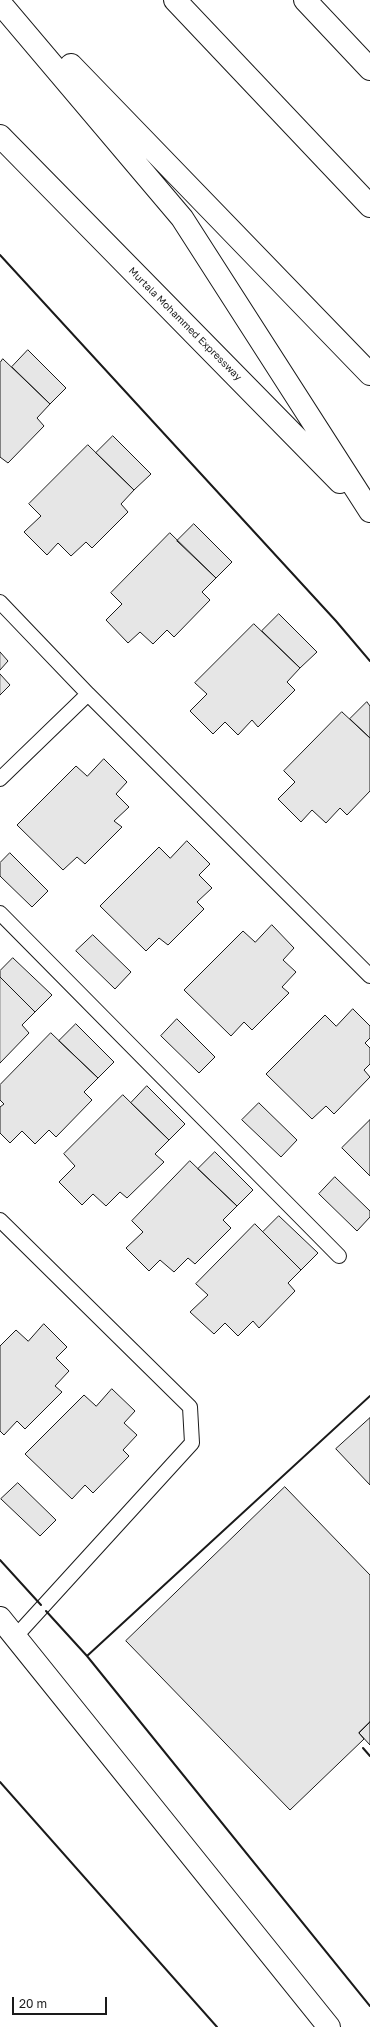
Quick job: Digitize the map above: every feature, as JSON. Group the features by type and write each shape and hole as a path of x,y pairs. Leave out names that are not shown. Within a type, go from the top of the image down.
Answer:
{"main road":[{"path":"7,0 370,374"},
{"path":"175,0 370,206"},
{"path":"305,0 370,69"},
{"path":"0,3 182,218 370,511"},
{"name":"Murtala Mohammed Expressway","path":"0,136 370,511"},
{"path":"0,1618 329,2027"}],"lane":[{"path":"0,602 88,694 370,976"},
{"path":"0,779 88,694"},
{"path":"0,913 339,1256"},
{"path":"0,1220 190,1407 192,1443 16,1636"}],"building":[{"path":"28,350 66,388 50,404 12,367"},
{"path":"3,359 50,404 37,418 44,426 8,463 0,457 0,363"},
{"path":"113,436 151,474 134,490 96,453"},
{"path":"88,445 134,490 121,504 128,512 92,548 86,542 71,556 58,543 47,555 24,532 41,516 29,504"},
{"path":"194,524 232,562 216,578 177,541"},
{"path":"170,533 216,578 202,592 210,600 174,637 167,630 153,644 140,632 128,643 106,620 122,604 111,593"},
{"path":"279,614 317,652 300,668 262,631"},
{"path":"254,624 300,668 287,682 295,690 258,727 252,720 238,735 225,722 213,734 190,711 207,694 195,683"},
{"path":"0,652 8,661 0,670"},
{"path":"0,674 10,685 0,695"},
{"path":"367,702 370,706 370,738 350,719"},
{"path":"342,712 370,738 370,791 347,815 340,808 326,823 312,810 301,822 278,799 295,782 284,771"},
{"path":"104,759 127,782 116,794 129,807 114,821 122,827 85,864 77,857 63,870 17,825 76,766 87,776"},
{"path":"187,841 210,864 199,875 212,888 197,902 204,909 168,945 159,938 146,951 100,906 159,847 170,858"},
{"path":"10,853 48,891 32,907 0,876 0,863"},
{"path":"272,925 294,948 283,960 296,972 282,987 289,993 252,1030 244,1022 231,1036 184,990 243,931 255,942"},
{"path":"93,935 131,972 115,989 76,951"},
{"path":"13,958 52,995 35,1012 0,977 0,971"},
{"path":"0,977 35,1012 22,1025 29,1033 0,1063"},
{"path":"353,1009 370,1026 370,1038 365,1043 370,1048 370,1064 364,1070 370,1077 334,1114 326,1106 312,1119 266,1074 325,1015 336,1026"},
{"path":"177,1019 215,1057 199,1073 161,1036"},
{"path":"76,1024 114,1062 98,1078 59,1041"},
{"path":"51,1033 98,1078 84,1092 92,1100 56,1137 49,1130 35,1144 22,1131 10,1143 0,1133 0,1107 4,1104 0,1100 0,1085"},
{"path":"147,1086 185,1124 169,1140 131,1103"},
{"path":"123,1095 169,1140 155,1154 164,1162 127,1198 120,1192 106,1206 93,1194 82,1205 59,1182 75,1166 64,1154"},
{"path":"259,1103 297,1140 281,1157 242,1120"},
{"path":"370,1120 370,1176 342,1148"},
{"path":"215,1152 253,1190 237,1206 198,1169"},
{"path":"190,1161 237,1206 223,1220 231,1228 195,1264 188,1258 174,1272 160,1260 149,1271 126,1248 143,1232 132,1221"},
{"path":"335,1177 370,1211 370,1217 357,1231 319,1194"},
{"path":"279,1216 318,1253 301,1270 263,1232"},
{"path":"255,1224 301,1270 288,1283 295,1291 259,1328 253,1321 238,1336 225,1323 214,1334 190,1312 208,1295 196,1284"},
{"path":"44,1324 67,1347 56,1358 69,1371 55,1386 62,1392 25,1429 17,1421 4,1435 0,1431 0,1346 16,1330 28,1341"},
{"path":"112,1389 135,1411 124,1423 137,1435 123,1450 129,1456 93,1493 85,1485 72,1499 25,1454 84,1395 96,1406"},
{"path":"370,1418 370,1485 336,1449"},
{"path":"18,1483 56,1520 40,1536 1,1499"},
{"path":"285,1487 370,1575 370,1722 359,1733 364,1739 290,1810 126,1641"},
{"path":"370,1722 370,1745 359,1733"}],"wall":[{"path":"0,255 336,621 370,661"},
{"path":"46,1611 87,1656 370,1396"},
{"path":"0,1560 41,1605"},
{"path":"87,1656 370,2006"},
{"path":"363,1748 370,1756"},
{"path":"0,1782 217,2027"}]}
